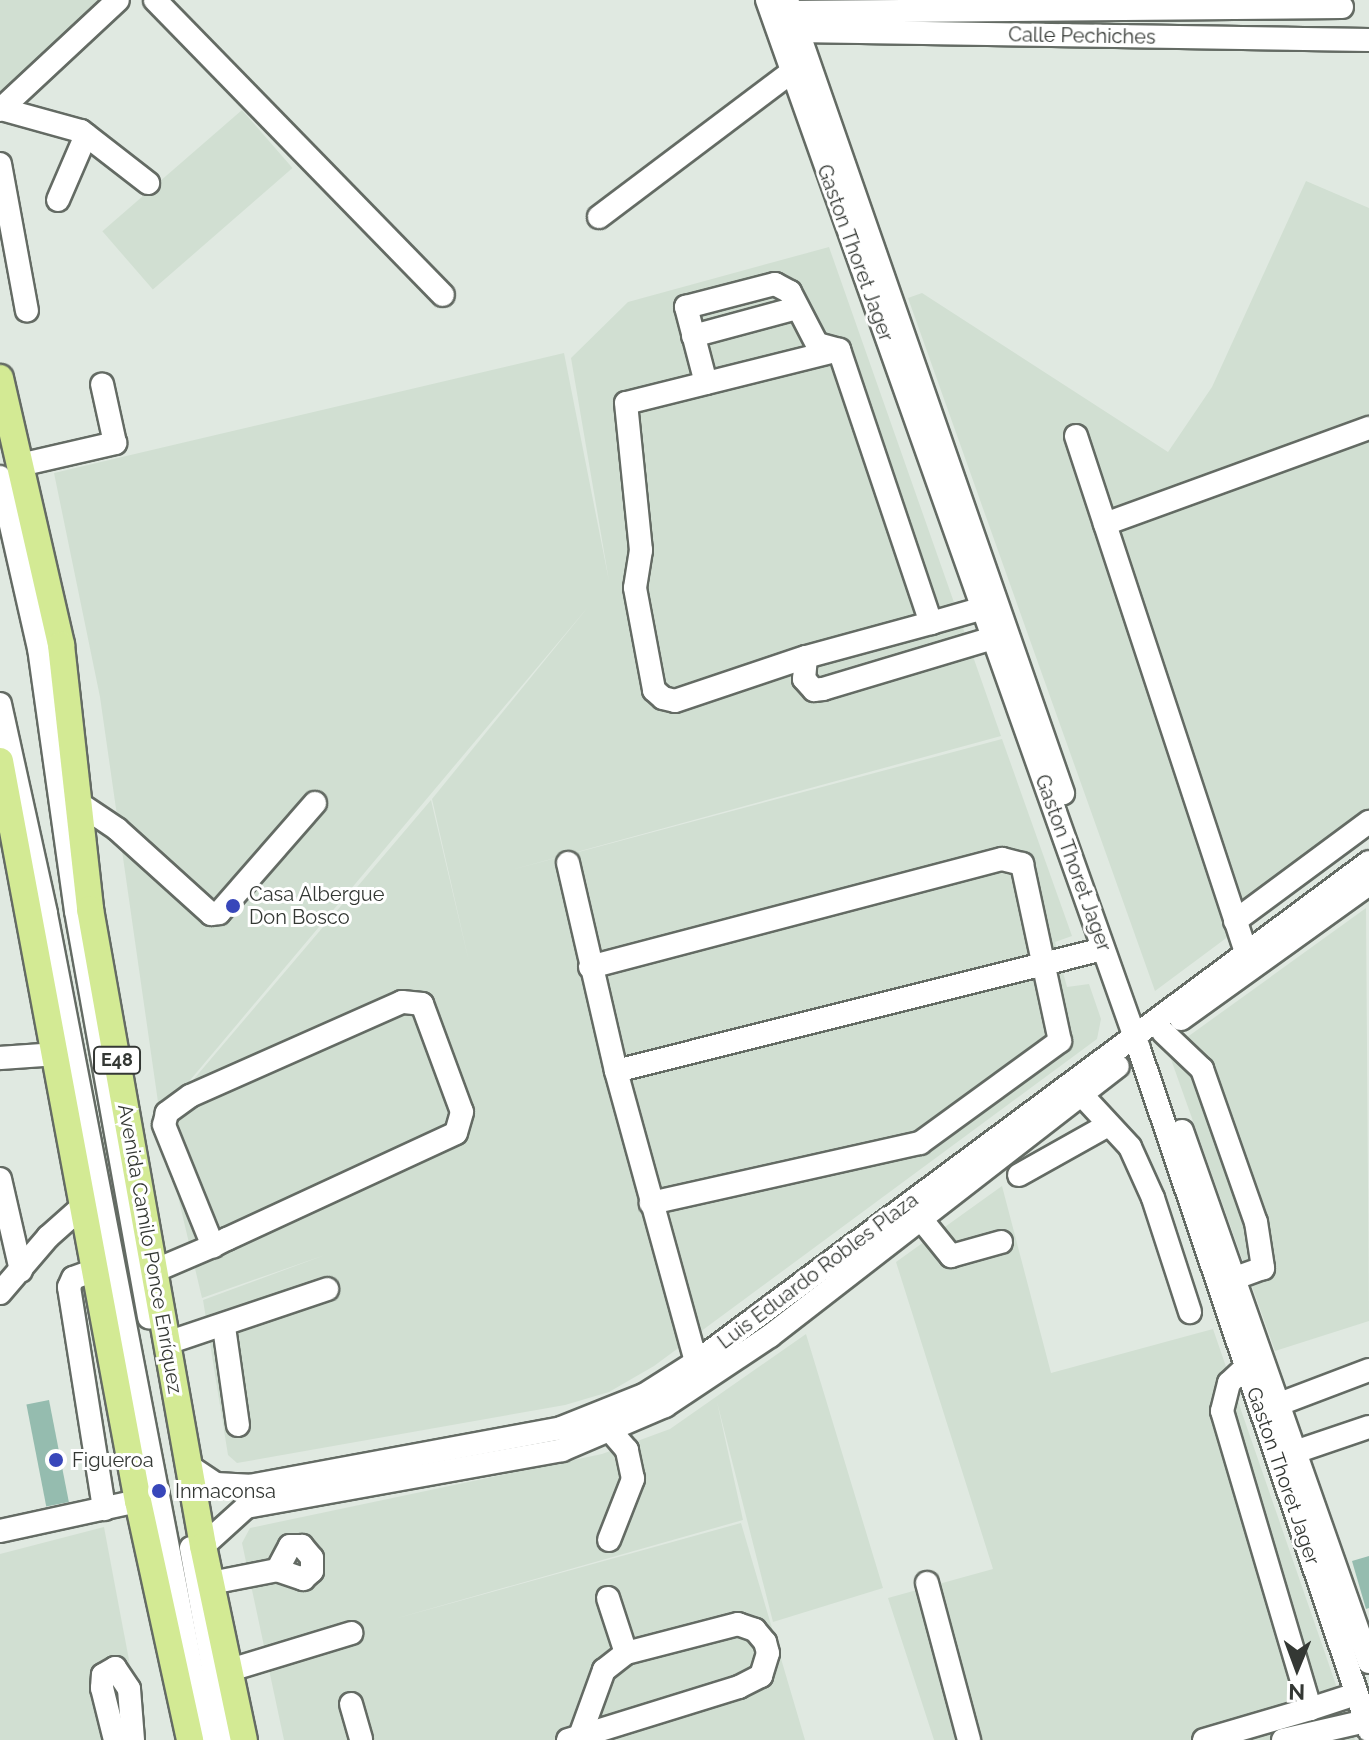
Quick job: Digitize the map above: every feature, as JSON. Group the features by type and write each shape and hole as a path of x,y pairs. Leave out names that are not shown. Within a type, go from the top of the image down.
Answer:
{"main road":[{"name":"Avenida Camilo Ponce Enríquez","path":"0,378 10,471 61,645 90,909 203,1546 244,1740"},
{"path":"0,761 138,1501 190,1740"},
{"path":"0,830 45,1031 57,1054"}],"street":[{"path":"1,110 118,0"},
{"path":"155,0 443,295"},
{"name":"Gaston Thoret Jager","path":"767,0 790,73 991,606"},
{"path":"791,14 1342,7"},
{"name":"Gaston Thoret Jager","path":"791,14 1103,949 1146,1037 1246,1367 1367,1725"},
{"name":"Calle Pechiches","path":"791,14 1369,40"},
{"path":"599,217 790,73"},
{"path":"1,110 64,124 86,135 148,183"},
{"path":"58,200 86,135"},
{"path":"0,164 27,311"},
{"path":"706,383 693,336 797,308 817,344 839,350"},
{"path":"839,350 626,403 641,550 635,588 654,690 675,701 806,657 991,606"},
{"path":"839,350 931,623"},
{"path":"10,471 115,443 102,384"},
{"path":"1105,524 1369,428"},
{"path":"1076,436 1246,952"},
{"name":"Avenida Camilo Ponce Enríquez","path":"10,471 39,648 76,911 226,1740"},
{"path":"806,657 804,679 814,690 1000,636"},
{"name":"Gaston Thoret Jager","path":"1000,636 1282,1403 1367,1652"},
{"name":"Avenida Camilo Ponce Enríquez","path":"0,704 46,914 205,1740"},
{"path":"80,804 117,829 211,914 219,913 315,803"},
{"path":"1235,921 1369,822"},
{"path":"590,967 1012,858 1022,864 1060,1041 920,1143 651,1203"},
{"name":"Luis Eduardo Robles Plaza","path":"203,1546 246,1507 562,1450 612,1433 665,1406 770,1336 1081,1094 1246,952 1369,862"},
{"path":"568,863 616,1071 696,1362"},
{"name":"Luis Eduardo Robles Plaza","path":"189,1466 216,1484 249,1486 561,1428 644,1395 696,1362 1146,1037 1369,884"},
{"path":"616,1071 1103,949"},
{"path":"154,1271 213,1246 456,1133 462,1112 422,1004 402,1002 190,1096 167,1113 164,1125 213,1246"},
{"path":"1146,1037 1202,1069 1256,1222 1263,1268 1236,1278"},
{"path":"0,1058 57,1054"},
{"path":"1081,1094 1130,1147 1153,1198 1190,1312"},
{"path":"1019,1175 1108,1125"},
{"path":"0,1179 21,1271"},
{"path":"0,1293 48,1237 83,1206"},
{"path":"921,1219 951,1256 1001,1242"},
{"path":"95,1270 73,1278 69,1287 104,1509"},
{"path":"167,1343 224,1327 327,1289"},
{"path":"224,1327 238,1425"},
{"path":"1246,1367 1229,1383 1222,1411 1310,1709"},
{"path":"1282,1403 1369,1370"},
{"path":"1298,1451 1369,1427"},
{"path":"609,1540 633,1479 627,1450 612,1433"},
{"path":"0,1531 138,1501"},
{"path":"211,1583 277,1570"},
{"path":"927,1583 969,1740"},
{"path":"608,1598 626,1653"},
{"path":"738,1624 755,1630 768,1653 761,1676 739,1687 574,1738 604,1670 626,1653 738,1624"},
{"path":"230,1670 352,1633"},
{"path":"115,1740 102,1688 103,1675 115,1668 129,1689 133,1740"},
{"path":"1204,1740 1356,1694"},
{"path":"351,1704 361,1740"},
{"path":"1283,1740 1367,1725"}],"shaded area":[{"path":"0,0 103,0 0,100"},
{"path":"242,110 293,168 153,289 102,231"},
{"path":"1306,181 1369,208 1369,832 1155,991 908,298 922,293 1168,452 1212,387"},
{"path":"829,247 1001,736 511,870 1002,739 1072,936 1055,942 1067,987 1089,984 1101,1019 1097,1039 654,1366 609,1392 565,1405 237,1463 228,1455 203,1300 325,1255 202,1298 162,1129 165,1113 431,800 469,962 432,799 588,607 160,1116 100,697 54,473 564,353 609,581 571,358 628,302"},
{"path":"1366,908 1369,1321 1275,1351 1168,1051"},
{"path":"1002,1186 1051,1373 1213,1329 1355,1740 934,1740 888,1598 993,1569 896,1262"},
{"path":"806,1334 883,1588 773,1622 717,1402 743,1520 394,1619 741,1523 805,1740 284,1740 242,1543 250,1528 602,1454 670,1429"},
{"path":"104,1527 144,1740 0,1740 0,1554"}],"building":[{"path":"49,1400 69,1502 46,1506 26,1404"},
{"path":"1369,1556 1369,1608 1366,1609 1352,1561"}],"place":[{"name":"Casa Albergue Don Bosco","path":"233,906"},
{"name":"Figueroa","path":"56,1460"},
{"name":"Inmaconsa","path":"159,1491"}]}
